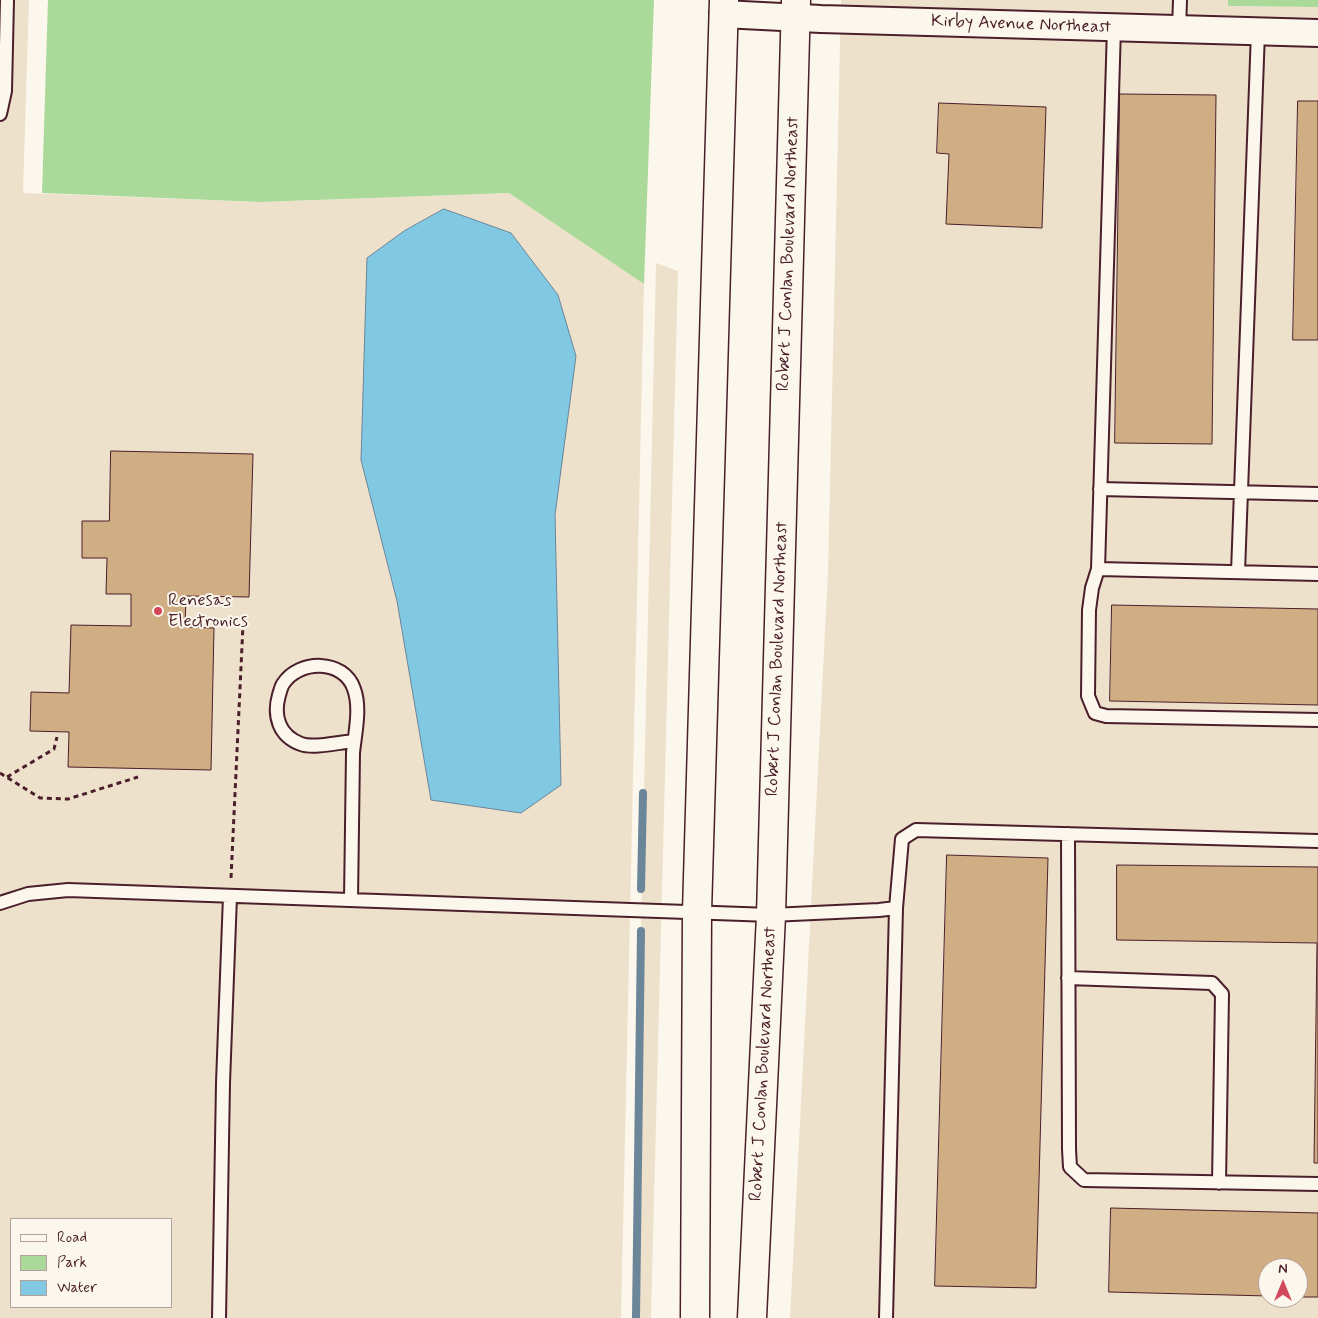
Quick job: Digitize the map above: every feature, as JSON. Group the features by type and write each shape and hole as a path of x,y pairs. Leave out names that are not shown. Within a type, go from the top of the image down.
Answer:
{"main road":[{"path":"695,1318 697,912 724,7"},
{"name":"Robert J Conlan Boulevard Northeast","path":"752,1318 771,915 796,9"}],"street":[{"name":"Kirby Avenue Northeast","path":"724,7 796,9 1114,27 1318,33"}],"lane":[{"path":"0,114 5,90 7,0"},
{"path":"1179,29 1180,0"},
{"path":"1114,27 1098,569 1092,588 1089,620 1088,696 1095,713 1106,716 1318,720"},
{"path":"1238,572 1258,32"},
{"path":"1100,489 1318,494"},
{"path":"1098,569 1318,574"},
{"path":"351,900 354,741 357,705 355,690 350,679 337,668 322,666 310,666 297,672 283,684 277,704 276,719 284,733 302,744 316,745 354,741"},
{"path":"886,1318 896,908 902,839 916,830 1318,841"},
{"path":"1068,834 1070,1167 1084,1180 1318,1184"},
{"path":"0,903 28,894 68,890 771,915 896,908"},
{"path":"219,1318 223,1083 230,896"},
{"path":"1068,978 1212,983 1222,994 1219,1183"}],"path":[{"path":"230,896 243,625"},
{"path":"7,777 54,749 57,737"},
{"path":"0,773 40,798 68,799 138,777"}],"shaded area":[{"path":"0,0 29,0 23,193 260,202 509,193 644,284 621,1318 0,1318"},
{"path":"841,0 1228,0 1228,6 1318,7 1318,1318 790,1318 828,572"},
{"path":"656,263 678,271 651,1318 632,1318"}],"green space":[{"path":"48,0 654,0 644,284 509,193 260,202 42,193"},
{"path":"1228,0 1318,0 1318,7 1228,6"}],"water":[{"path":"444,209 511,233 558,295 576,356 555,515 561,785 521,813 431,800 397,601 361,460 367,258 404,231"}],"building":[{"path":"1120,94 1216,95 1212,444 1115,443"},
{"path":"1298,101 1318,101 1318,340 1293,340"},
{"path":"939,103 1046,107 1042,228 946,224 949,154 937,153"},
{"name":"Renesas Electronics","path":"111,451 253,454 249,597 186,596 185,627 214,628 211,770 68,767 69,732 30,731 31,692 69,693 71,625 131,626 131,594 106,594 107,558 82,558 82,521 109,521"},
{"path":"1112,605 1318,609 1318,705 1110,701"},
{"path":"947,855 1048,858 1036,1288 935,1286"},
{"path":"1117,865 1318,867 1318,1163 1314,1163 1317,943 1117,940"},
{"path":"1111,1208 1318,1213 1318,1297 1308,1297 1308,1258 1258,1258 1258,1296 1109,1292"}],"waterway":[{"path":"641,889 643,793"},
{"path":"636,1318 641,931"}],"place":[{"name":"Renesas Electronics","path":"158,611"}]}
